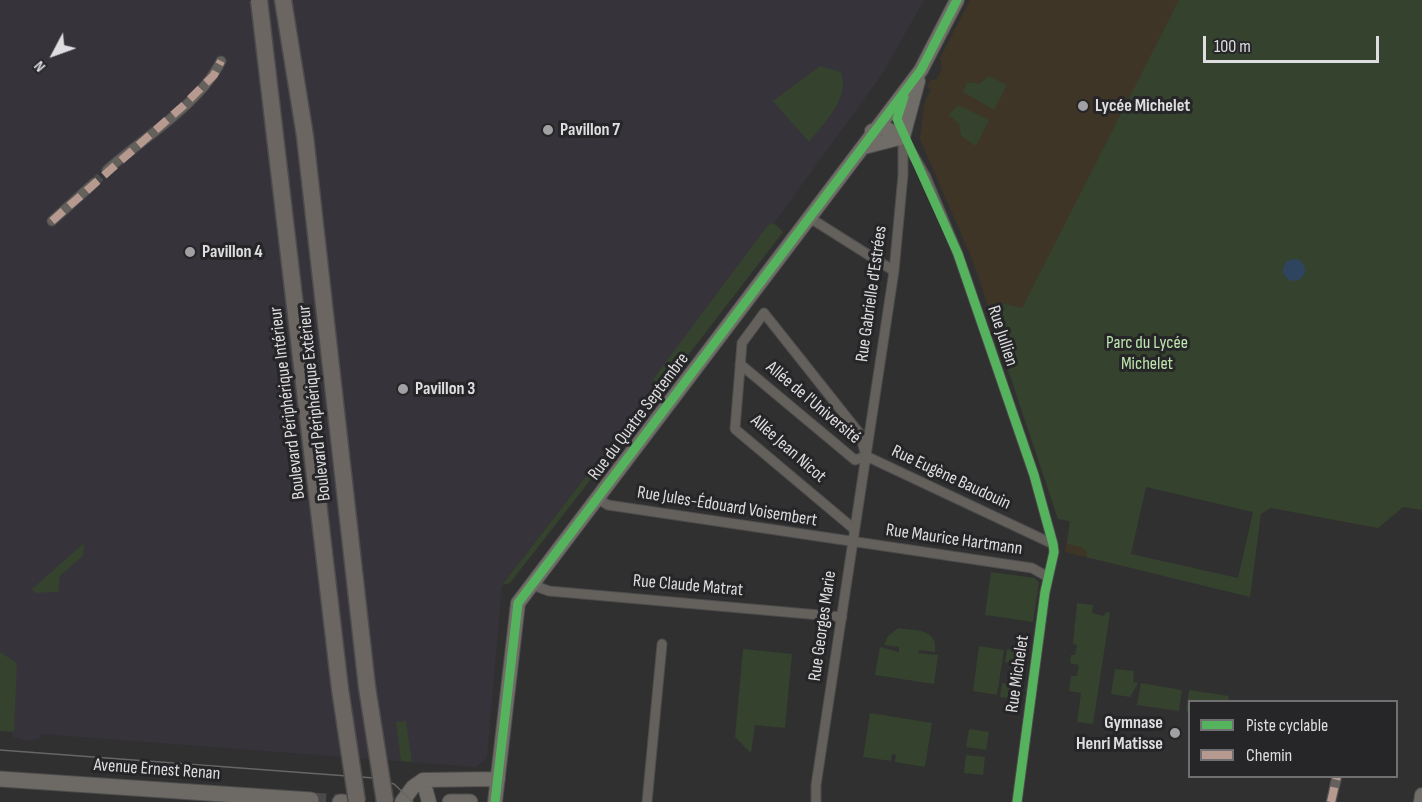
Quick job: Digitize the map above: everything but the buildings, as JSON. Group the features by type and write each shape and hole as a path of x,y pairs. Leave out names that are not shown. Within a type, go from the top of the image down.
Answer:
{"highway":[{"name":"Boulevard Périphérique Intérieur","path":"259,0 340,688 357,802"},
{"name":"Boulevard Périphérique Extérieur","path":"283,0 305,136 367,687 385,802"}],"main road":[{"name":"Avenue Ernest Renan","path":"0,779 311,800"},
{"path":"450,802 470,802"}],"street":[{"path":"903,137 897,119 906,91 921,70 957,0"},
{"path":"107,170 190,98 214,75 221,61"},
{"path":"903,137 921,70"},
{"name":"Rue du Quatre Septembre","path":"495,802 518,603 864,147 872,131 906,91"},
{"path":"872,131 883,127 903,137"},
{"path":"864,147 903,137"},
{"name":"Rue Jullien","path":"903,137 923,174 958,254 1034,475 1053,548"},
{"name":"Rue Gabrielle d'Estrées","path":"866,456 894,271 903,175 903,137"},
{"path":"903,175 914,170 923,174"},
{"path":"52,221 94,183"},
{"path":"810,218 894,271"},
{"name":"Rue Eugène Baudouin","path":"764,313 860,434 866,456 1053,548"},
{"name":"Allée Jean Nicot","path":"764,313 741,343 735,429 854,529"},
{"name":"Allée de l'Université","path":"740,364 855,460 866,456"},
{"name":"Rue Georges Marie","path":"816,802 816,785 866,456"},
{"name":"Rue Jules-Édouard Voisembert","path":"598,499 608,505 852,543"},
{"name":"Rue Maurice Hartmann","path":"852,543 1032,568 1048,577"},
{"name":"Rue Michelet","path":"1017,802 1053,548"},
{"name":"Rue Claude Matrat","path":"532,585 549,591 842,617"},
{"path":"647,802 662,644"},
{"path":"1331,802 1337,778"},
{"path":"402,802 413,787 423,780 498,779"},
{"path":"423,780 429,802"},
{"path":"1421,802 1422,795"}],"shaded area":[{"path":"0,0 924,0 883,73 774,223 772,233 502,585 487,758 476,767 41,734 41,738 28,741 13,737 13,732 0,731"},
{"name":"Parc du Lycée Michelet","path":"970,0 1422,0 1422,510 1403,507 1378,528 1144,484 1126,567 1065,552 1070,521 1058,519 974,264 920,139 925,101 931,90 927,86 931,80 936,80 942,69 940,58"}],"green space":[{"name":"Parc du Lycée Michelet","path":"1179,0 1422,0 1422,510 1403,507 1378,528 1271,508 1261,514 1250,597 1086,557 1087,552 1082,547 1067,544 1070,521 1058,519 987,307 1001,303 1022,308","holes":["1146,487 1253,512 1238,578 1131,554"]},
{"path":"820,66 841,72 842,91 834,109 809,142 773,101"},
{"path":"989,76 1007,85 994,110 963,92 967,82 979,84"},
{"path":"958,105 989,120 976,146 961,136 959,124 949,115"},
{"path":"774,223 783,232 659,393 650,393 654,378 768,225"},
{"path":"637,410 641,415 510,583 502,585"},
{"path":"84,543 83,556 60,576 58,592 36,593 32,589"},
{"path":"991,572 1035,578 1039,583 1033,622 985,615"},
{"path":"1077,603 1093,605 1092,613 1104,616 1106,612 1110,613 1093,724 1077,722 1081,693 1069,691 1071,676 1077,676 1079,665 1070,663 1071,655 1075,655 1077,645 1073,644"},
{"path":"898,628 924,632 933,639 935,652 919,650 918,653 938,655 934,684 875,675 880,647 899,652 899,647 884,645 888,636"},
{"path":"979,646 1004,650 997,695 973,691"},
{"path":"743,649 792,654 785,728 755,725 751,753 735,737"},
{"path":"1007,649 1025,651 1023,664 1005,662"},
{"path":"0,652 17,663 14,732 0,731"},
{"path":"1115,669 1134,671 1133,682 1138,683 1130,697 1111,694"},
{"path":"1002,683 1018,685 1017,699 1000,697"},
{"path":"1141,683 1182,690 1179,711 1137,705"},
{"path":"1189,690 1229,696 1228,700 1188,700 1188,712 1186,711"},
{"path":"870,713 932,723 925,767 895,762 896,755 892,754 891,761 863,757"},
{"path":"406,721 412,762 401,761 396,722"},
{"path":"969,729 989,732 986,750 966,747"},
{"path":"966,755 985,757 983,775 964,773"}],"water":[{"path":"1294,259 1302,262 1305,270 1302,278 1294,281 1286,278 1283,270 1286,262"}],"tunnel":[{"path":"94,183 107,170"},
{"path":"311,800 340,802"}],"tram line":[{"path":"0,750 374,778 394,784 413,802"}],"marked path":[{"path":"52,221 183,106 214,75 221,61"},
{"path":"1331,802 1337,778"}],"cycle path":[{"path":"495,802 518,603 921,70 957,0"},
{"path":"904,97 897,119 958,254 1034,475 1053,544 1054,552 1045,592 1017,802"}],"place":[{"name":"Lycée Michelet","path":"1083,106"},
{"name":"Pavillon 7","path":"548,130"},
{"name":"Pavillon 4","path":"190,252"},
{"name":"Pavillon 3","path":"403,389"},
{"name":"Gymnase Henri Matisse","path":"1175,733"}]}
